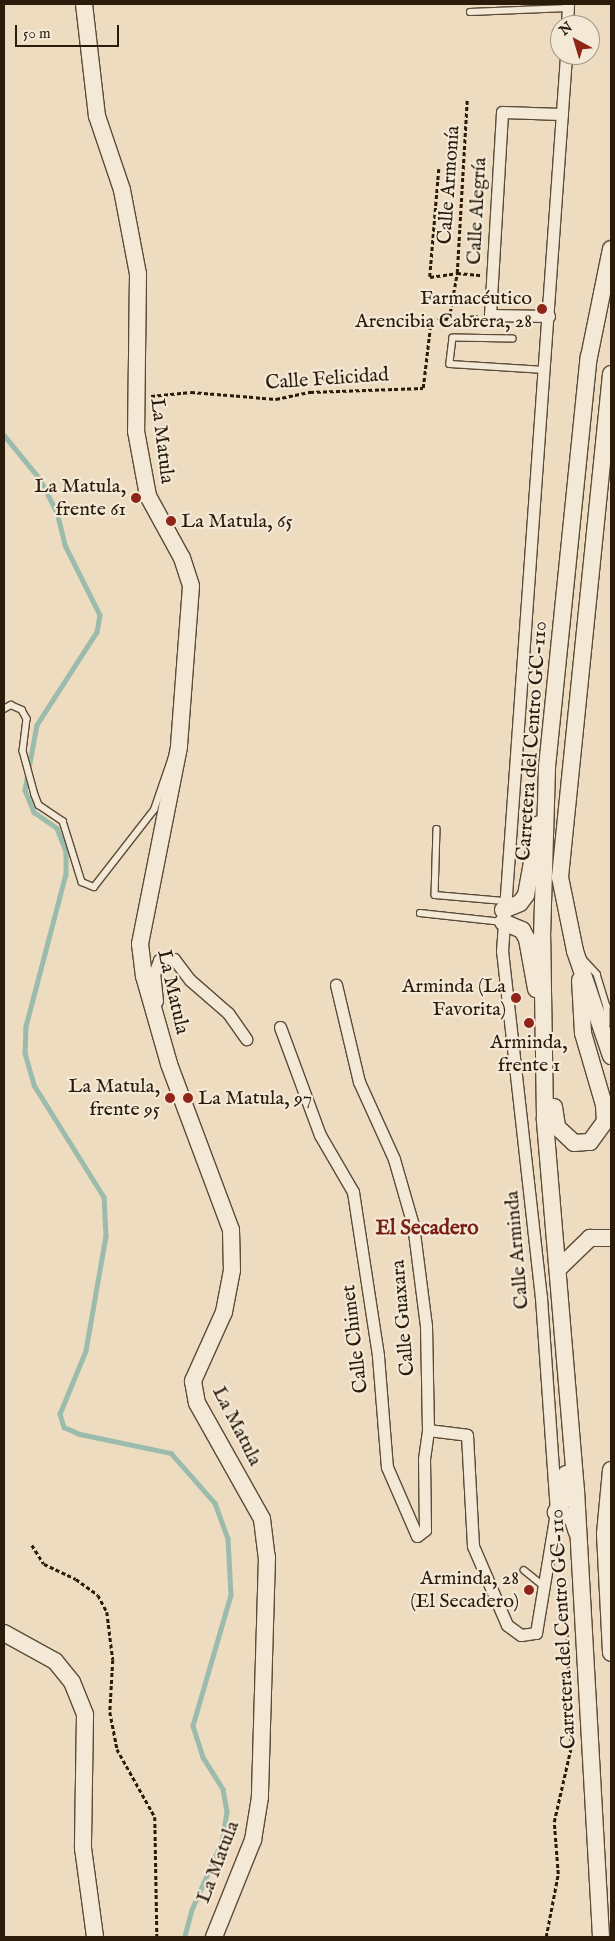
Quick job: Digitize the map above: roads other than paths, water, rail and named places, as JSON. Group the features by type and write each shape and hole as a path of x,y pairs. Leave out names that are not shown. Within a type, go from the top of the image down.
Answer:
{"main road":[{"name":"La Matula","path":"84,4 97,116 122,190 138,274 135,397 148,496 182,558 191,586 179,747 140,944 163,1047 231,1230 232,1270 224,1312 193,1381 197,1403 262,1519 267,1557 260,1797 253,1840 214,1937"},
{"name":"Carretera del Centro GC-110","path":"601,1937 580,1540 545,1118 542,1012 544,810 589,357 611,249"},
{"name":"Carretera del Centro GC-110","path":"577,957 560,877 611,374"},
{"path":"544,810 532,840 526,895 520,903 503,911 522,930 527,939 542,1012 557,1127 574,1143 590,1142 601,1130 604,1105 583,1033 577,957"},
{"path":"577,957 609,1048"},
{"path":"558,1269 590,1238 611,1238"},
{"path":"561,1319 567,1483 556,1512 572,1517 580,1540"},
{"path":"611,1470 606,1534 611,1653"},
{"path":"4,1633 56,1661 72,1682 85,1715 83,1848 95,1937"}],"street":[{"name":"Calle Arminda","path":"428,1430 467,1435 473,1546 507,1625 521,1635 536,1633 556,1512 540,1288 506,1004 503,911 549,316 565,65"},
{"name":"Calle Alegría","path":"549,316 490,315 502,112 562,114"},
{"path":"163,1047 154,974 159,960 174,959 190,980 228,1013 246,1039"},
{"name":"Calle Guaxara","path":"336,985 359,1082 394,1159 413,1225 426,1326 428,1430 424,1459 426,1530 417,1536"},
{"name":"Calle Chimet","path":"280,1027 320,1135 353,1192 378,1356 386,1467 417,1536"}],"lane":[{"path":"470,12 568,6"},
{"path":"513,339 453,338 450,364 545,370"},
{"path":"604,435 611,420"},
{"path":"4,710 11,706 22,710 27,719 23,751 35,795 39,805 63,821 82,882 94,887 154,810 166,766 179,747"},
{"path":"437,829 435,895 503,911"},
{"path":"420,913 503,911"},
{"path":"524,1570 544,1586"}],"waterway":[{"path":"4,435 40,479 57,512 65,545 100,615 97,632 37,725 25,790 34,812 57,828 66,851 66,874 26,1026 25,1053 34,1085 104,1197 106,1236 86,1351 60,1414 64,1427 80,1434 171,1453 215,1503 228,1538 231,1595 193,1726 203,1757 223,1789 227,1812 222,1842 192,1910 185,1937"}],"place":[{"name":"Farmacéutico Arencibia Cabrera, 28","path":"542,309"},
{"name":"La Matula, frente 61","path":"136,498"},
{"name":"La Matula, 65","path":"171,521"},
{"name":"Arminda (La Favorita)","path":"516,998"},
{"name":"Arminda, frente 1","path":"529,1023"},
{"name":"La Matula, frente 95","path":"170,1098"},
{"name":"La Matula, 97","path":"188,1098"},
{"name":"Arminda, 28 (El Secadero)","path":"529,1590"}],"district":[{"name":"El Secadero","path":"427,1229"}]}
